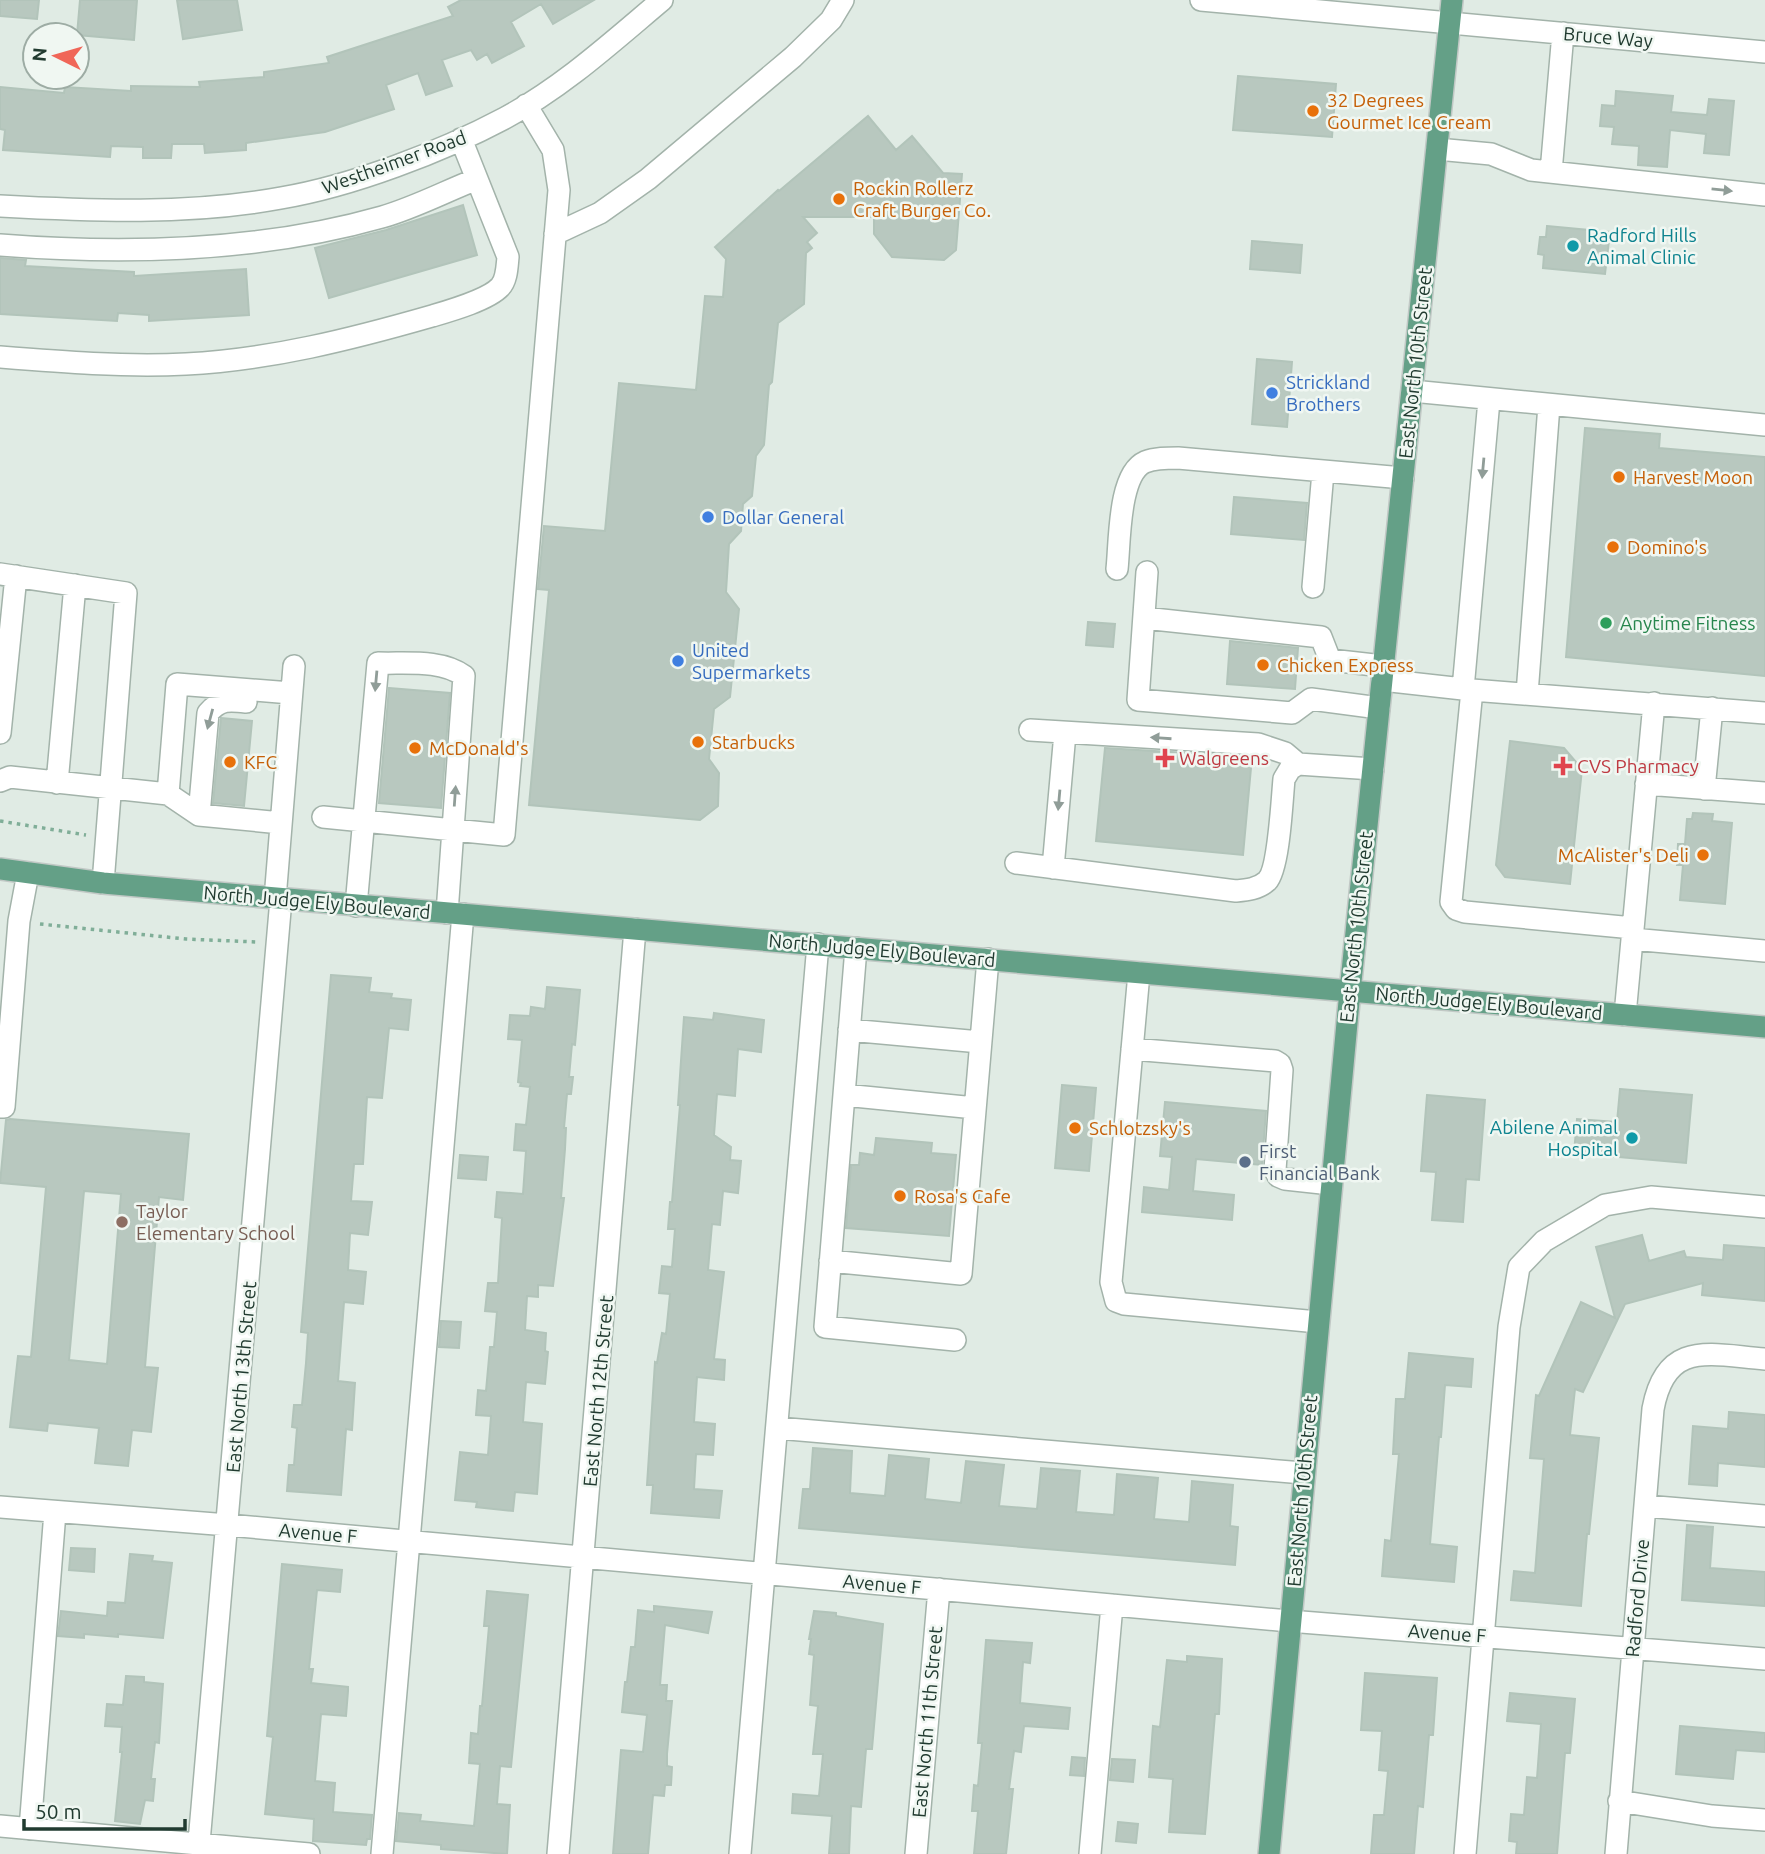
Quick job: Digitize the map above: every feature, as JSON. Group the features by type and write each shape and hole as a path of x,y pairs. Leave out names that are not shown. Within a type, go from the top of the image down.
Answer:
{"main road":[{"name":"East North 10th Street","path":"1269,1854 1350,991 1452,0"},
{"name":"North Judge Ely Boulevard","path":"0,869 103,883 356,906 1765,1027"}],"street":[{"name":"Westheimer Road","path":"0,206 86,210 195,208 281,198 348,183 461,139 506,117 568,78 662,0"},
{"path":"555,234 600,213 649,179 793,57 831,20 844,0"},
{"name":"Bruce Way","path":"1201,0 1354,7 1450,23 1765,52"},
{"path":"1551,172 1563,33"},
{"path":"323,817 504,835 559,190 553,150 526,105"},
{"path":"0,357 106,366 188,364 298,349 377,332 468,305 500,287 507,271 508,257 461,139"},
{"path":"1437,149 1491,154 1519,166 1551,172 1765,195"},
{"path":"0,245 74,251 195,248 292,238 384,216 477,179"},
{"path":"1412,391 1765,425"},
{"path":"1489,400 1451,902 1456,909 1465,912 1765,951"},
{"path":"1527,694 1549,405"},
{"path":"1117,569 1125,495 1131,477 1143,463 1157,458 1403,478"},
{"path":"1313,587 1323,472"},
{"path":"1147,572 1138,700 1292,713 1311,699 1379,708"},
{"path":"0,733 8,575 126,593 103,883"},
{"path":"57,783 75,585"},
{"path":"1144,618 1321,637 1329,660 1468,690 1765,713"},
{"path":"356,906 378,663 437,665 456,670 464,676 453,829 455,914 409,1541 382,1854"},
{"name":"East North 13th Street","path":"198,1849 228,1525 294,666"},
{"path":"168,794 177,684 291,699"},
{"path":"199,815 208,713 223,700 291,699"},
{"path":"1625,1015 1654,703"},
{"path":"1704,789 1712,708"},
{"path":"1030,730 1258,744 1285,754 1298,764 1373,769"},
{"path":"1053,868 1065,733"},
{"path":"1016,863 1236,891 1254,889 1268,880 1275,867 1284,779 1290,769 1298,764"},
{"path":"0,781 10,777 111,790 168,794 199,815 281,823"},
{"path":"1646,784 1765,793"},
{"path":"0,1107 4,1107 8,957 19,921 28,873"},
{"name":"East North 12th Street","path":"558,1854 635,929"},
{"path":"740,1854 818,944"},
{"path":"856,948 825,1327 955,1339"},
{"path":"830,1261 961,1274 988,959"},
{"path":"1139,973 1111,1282 1116,1301 1124,1304 1318,1322"},
{"path":"849,1030 981,1042"},
{"path":"1132,1049 1275,1060 1282,1070 1275,1170 1278,1176 1285,1179 1331,1184"},
{"path":"844,1095 975,1108"},
{"path":"1465,1854 1509,1327 1519,1267 1544,1241 1605,1205 1651,1197 1765,1208"},
{"name":"Radford Drive","path":"1616,1854 1657,1389 1670,1367 1688,1356 1705,1354 1765,1359"},
{"path":"777,1428 1303,1473"},
{"path":"1645,1506 1765,1516"},
{"name":"Avenue F","path":"0,1507 1112,1605 1765,1659"},
{"path":"30,1829 55,1512"},
{"name":"East North 11th Street","path":"916,1854 939,1589"},
{"path":"1090,1854 1112,1605"},
{"path":"1619,1801 1712,1816 1765,1820"},
{"path":"0,1826 198,1849 309,1854"}],"path":[{"path":"0,821 92,835"},
{"path":"19,921 186,939 257,943"}],"building":[{"path":"0,0 39,0 37,19 0,16"},
{"path":"80,0 137,0 134,40 91,36 91,21 78,21"},
{"path":"177,0 237,0 242,30 183,39"},
{"path":"461,0 594,0 553,24 541,4 511,22 524,46 492,63 487,54 477,60 471,50 442,60 452,86 426,95 418,73 386,85 394,109 325,132 246,143 246,150 205,153 204,144 172,144 171,158 143,158 143,147 111,146 110,157 3,150 5,130 0,129 0,87 64,93 91,91 91,89 131,91 131,86 200,87 199,82 264,77 264,72 329,63 327,57 453,16 448,7"},
{"path":"1238,76 1336,84 1332,137 1233,130"},
{"path":"1616,91 1673,96 1671,112 1707,115 1709,99 1734,101 1729,155 1704,153 1706,134 1670,130 1667,167 1638,165 1639,146 1612,144 1614,127 1600,126 1602,105 1615,106"},
{"path":"868,116 896,150 912,136 943,173 962,174 956,250 944,260 892,257 874,234 874,217 803,217 817,233 807,242 812,248 806,253 804,304 778,323 764,445 756,456 752,496 743,504 741,531 729,544 726,592 739,609 730,697 714,709 709,759 719,773 718,806 700,820 529,805 549,590 538,589 544,526 605,531 619,383 696,390 705,296 723,297 726,259 715,247 778,190"},
{"path":"463,205 477,255 329,298 315,248 386,230"},
{"name":"Radford Hills Animal Clinic","path":"1547,226 1610,232 1605,274 1543,268 1544,255 1538,254 1540,237 1546,237"},
{"path":"1252,241 1302,245 1300,273 1250,269"},
{"path":"0,258 26,260 25,266 134,272 134,276 246,269 249,315 149,321 149,315 118,313 117,321 0,314"},
{"name":"Strickland Brothers","path":"1257,359 1292,362 1287,427 1252,424"},
{"path":"1585,428 1660,434 1659,448 1765,457 1765,676 1566,657"},
{"path":"1234,497 1307,503 1304,540 1231,534"},
{"path":"1088,622 1115,624 1113,647 1086,645"},
{"name":"Chicken Express","path":"1230,641 1298,648 1295,689 1227,684"},
{"name":"McDonald's","path":"389,688 450,693 441,808 379,803"},
{"name":"KFC","path":"221,718 252,721 244,806 213,803"},
{"name":"CVS Pharmacy","path":"1510,741 1564,748 1582,769 1570,884 1505,877 1496,865"},
{"name":"Walgreens","path":"1105,748 1252,757 1243,855 1096,841"},
{"name":"McAlister's Deli","path":"1693,813 1713,814 1712,821 1732,823 1725,904 1680,900 1683,865 1677,865 1678,844 1685,844 1687,819 1692,819"},
{"path":"331,975 371,978 369,992 392,994 391,998 411,1000 408,1030 389,1028 382,1098 367,1097 363,1164 354,1164 351,1201 372,1202 368,1235 350,1233 348,1270 366,1272 363,1304 344,1302 338,1381 355,1383 352,1430 346,1429 341,1495 287,1491 289,1465 294,1465 297,1428 292,1427 294,1405 302,1405 306,1363 308,1333 301,1332"},
{"path":"547,987 580,990 569,1077 573,1077 571,1094 567,1094 561,1198 564,1198 553,1286 538,1285 538,1297 527,1296 525,1330 546,1333 545,1351 548,1352 545,1384 526,1382 523,1422 542,1424 537,1494 515,1492 513,1511 476,1507 477,1502 455,1500 460,1452 488,1455 491,1416 476,1415 478,1390 486,1391 490,1347 494,1347 497,1312 485,1311 488,1283 498,1283 502,1218 495,1217 497,1192 523,1194 526,1151 514,1150 516,1124 526,1125 530,1087 520,1086 521,1083 518,1082 522,1040 508,1039 510,1015 530,1016 531,1007 545,1009"},
{"path":"714,1013 764,1020 761,1052 738,1049 735,1096 717,1094 714,1135 731,1147 730,1160 741,1161 738,1193 723,1191 720,1225 712,1224 708,1270 724,1272 714,1359 725,1360 724,1380 697,1377 694,1422 715,1424 713,1455 696,1454 694,1489 722,1491 719,1518 651,1513 653,1485 647,1485 655,1362 657,1363 662,1333 666,1334 670,1294 659,1293 662,1266 672,1267 675,1229 668,1229 680,1105 684,1017 713,1020"},
{"name":"Schlotzsky's","path":"1062,1085 1096,1088 1089,1171 1055,1168"},
{"name":"Abilene Animal Hospital","path":"1620,1089 1692,1095 1686,1163 1574,1153 1577,1119 1617,1122"},
{"path":"1427,1095 1485,1100 1479,1180 1466,1179 1463,1222 1432,1220 1436,1172 1421,1171"},
{"name":"First Financial Bank","path":"1165,1102 1266,1111 1262,1165 1196,1159 1193,1191 1234,1195 1232,1220 1142,1212 1144,1187 1169,1190 1172,1157 1160,1156"},
{"path":"6,1120 189,1134 183,1200 159,1197 145,1367 158,1368 151,1432 132,1430 128,1466 95,1463 99,1428 48,1423 47,1431 10,1427 18,1356 31,1357 46,1187 0,1183","holes":["84,1191 121,1194 107,1364 69,1360"]},
{"name":"Rosa's Cafe","path":"876,1138 932,1143 931,1153 956,1155 949,1236 846,1228 851,1165 859,1165 860,1153 874,1155"},
{"path":"460,1155 488,1157 486,1180 458,1178"},
{"path":"1642,1235 1649,1261 1684,1251 1686,1257 1723,1260 1724,1245 1765,1248 1765,1301 1702,1295 1703,1283 1625,1304 1583,1392 1575,1389 1570,1435 1599,1438 1581,1606 1511,1600 1514,1571 1535,1573 1544,1459 1530,1458 1536,1395 1539,1396 1581,1302 1615,1318 1596,1247"},
{"path":"441,1321 461,1322 459,1348 439,1347"},
{"path":"1409,1353 1473,1359 1471,1387 1445,1385 1439,1437 1430,1544 1457,1547 1454,1582 1382,1576 1385,1540 1391,1541 1399,1454 1393,1454 1396,1399 1405,1399"},
{"path":"1729,1412 1765,1415 1765,1467 1718,1463 1717,1486 1689,1484 1693,1426 1728,1429"},
{"path":"813,1448 852,1451 850,1493 885,1496 889,1455 929,1459 925,1499 961,1503 966,1461 1004,1465 999,1506 1037,1509 1041,1468 1080,1471 1076,1512 1114,1515 1117,1474 1158,1478 1154,1519 1189,1522 1192,1481 1233,1485 1230,1526 1238,1527 1235,1565 799,1528 803,1489 810,1489"},
{"path":"1687,1525 1713,1527 1710,1568 1765,1572 1765,1606 1682,1600"},
{"path":"71,1548 95,1549 94,1572 69,1570"},
{"path":"130,1554 153,1556 152,1561 172,1563 163,1638 118,1634 118,1637 84,1634 84,1638 58,1636 61,1611 107,1616 108,1602 125,1603"},
{"path":"282,1564 342,1570 340,1592 317,1590 309,1669 313,1669 311,1683 348,1687 346,1716 321,1714 315,1781 335,1783 333,1812 372,1815 370,1839 367,1839 366,1845 313,1841 314,1819 265,1814 273,1737 267,1736"},
{"path":"487,1591 528,1595 511,1767 500,1766 497,1804 510,1805 507,1854 441,1849 441,1845 396,1841 399,1813 421,1815 420,1821 474,1826 480,1764 469,1763 471,1733 478,1734 482,1706 489,1626 484,1626"},
{"path":"654,1606 712,1612 708,1633 665,1625 660,1685 667,1685 666,1701 672,1701 667,1754 667,1766 672,1767 671,1785 665,1785 664,1796 653,1795 648,1854 613,1854 621,1750 643,1752 647,1715 622,1712 625,1682 631,1647 635,1647 638,1610 654,1612"},
{"path":"814,1611 836,1613 836,1616 883,1624 872,1749 866,1749 861,1807 851,1806 849,1854 829,1854 832,1816 792,1813 793,1794 819,1796 823,1754 813,1754 818,1706 810,1705 814,1655 809,1654 809,1639"},
{"path":"986,1640 1032,1643 1030,1663 1023,1662 1020,1703 1070,1708 1068,1729 1024,1726 1021,1752 1014,1751 1006,1854 974,1854 978,1811 972,1811 974,1785 978,1786 982,1743 978,1743"},
{"path":"1187,1656 1222,1659 1219,1714 1215,1714 1205,1834 1169,1832 1173,1779 1149,1777 1153,1726 1160,1727 1167,1660 1187,1662"},
{"path":"1365,1673 1437,1678 1433,1735 1429,1735 1423,1807 1418,1806 1414,1854 1371,1854 1374,1815 1384,1815 1388,1771 1379,1770 1382,1731 1361,1730"},
{"path":"126,1676 144,1677 144,1682 163,1684 159,1743 155,1742 151,1779 155,1779 153,1801 145,1800 140,1824 115,1821 122,1727 105,1726 107,1704 123,1705"},
{"path":"1510,1693 1575,1699 1570,1753 1565,1753 1557,1854 1516,1854 1517,1842 1509,1841 1511,1814 1524,1815 1527,1777 1537,1778 1541,1724 1507,1721"},
{"path":"1680,1726 1765,1733 1765,1752 1736,1750 1733,1779 1676,1774"},
{"path":"1072,1757 1085,1758 1084,1776 1070,1775"},
{"path":"1112,1759 1135,1760 1133,1782 1110,1780"},
{"path":"1118,1822 1138,1824 1136,1843 1116,1841"}],"place":[{"name":"32 Degrees Gourmet Ice Cream","path":"1313,111"},
{"name":"Rockin Rollerz Craft Burger Co.","path":"839,199"},
{"name":"Radford Hills Animal Clinic","path":"1573,246"},
{"name":"Strickland Brothers","path":"1272,393"},
{"name":"Harvest Moon","path":"1619,477"},
{"name":"Dollar General","path":"708,517"},
{"name":"Domino's","path":"1613,547"},
{"name":"Anytime Fitness","path":"1606,623"},
{"name":"United Supermarkets","path":"678,661"},
{"name":"Chicken Express","path":"1263,665"},
{"name":"Starbucks","path":"698,742"},
{"name":"McDonald's","path":"415,748"},
{"name":"Walgreens","path":"1165,758"},
{"name":"KFC","path":"230,762"},
{"name":"CVS Pharmacy","path":"1563,766"},
{"name":"McAlister's Deli","path":"1703,855"},
{"name":"Schlotzsky's","path":"1075,1128"},
{"name":"Abilene Animal Hospital","path":"1632,1138"},
{"name":"First Financial Bank","path":"1245,1162"},
{"name":"Rosa's Cafe","path":"900,1196"},
{"name":"Taylor Elementary School","path":"122,1222"}]}
